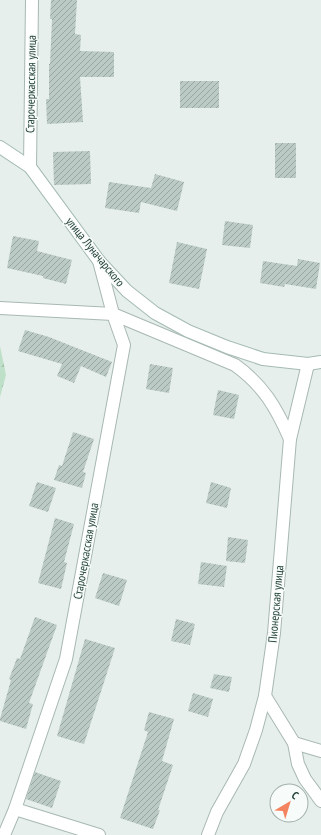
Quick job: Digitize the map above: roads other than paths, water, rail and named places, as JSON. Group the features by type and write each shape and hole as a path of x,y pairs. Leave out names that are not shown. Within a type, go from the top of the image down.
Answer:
{"street":[{"name":"Старочеркасская улица","path":"30,167 32,0"},
{"name":"улица Луначарского","path":"0,147 30,167 99,261 127,291 155,313 188,331 227,347 263,359 308,364 321,362"},
{"name":"Старочеркасская улица","path":"4,835 16,809 66,659 124,345 113,314 99,261"},
{"path":"0,308 113,314 235,365 252,377 266,394 281,419 290,439"},
{"name":"Пионерская улица","path":"208,835 217,812 244,764 256,730 265,696 274,634 290,439 308,364"},
{"path":"265,696 294,742 298,764 305,779 321,801"},
{"path":"294,742 321,751"},
{"path":"16,809 99,835"}]}
